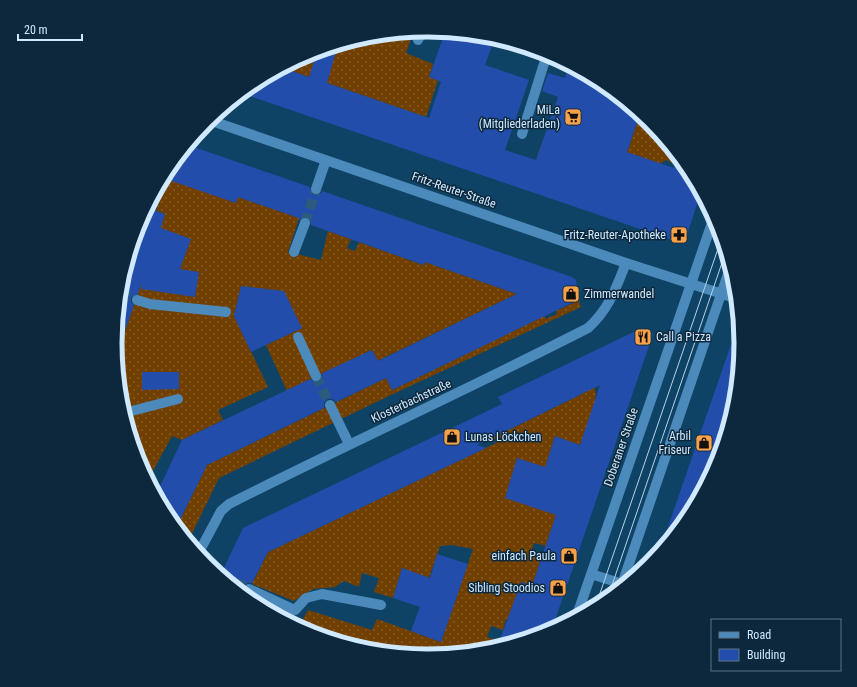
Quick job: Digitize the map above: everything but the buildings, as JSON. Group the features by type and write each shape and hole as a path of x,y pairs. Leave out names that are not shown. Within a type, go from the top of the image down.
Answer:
{"street":[{"path":"522,134 545,60"},
{"name":"Fritz-Reuter-Straße","path":"216,123 691,284"},
{"path":"316,189 326,160"},
{"path":"294,252 305,223"},
{"name":"Doberaner Straße","path":"578,611 711,224"},
{"name":"Klosterbachstraße","path":"201,549 221,511 229,504 349,444 479,384 588,328 602,316 611,300 626,262"},
{"path":"625,579 727,275"},
{"path":"691,284 731,297"},
{"path":"136,300 150,304 226,312"},
{"path":"298,336 316,376"},
{"path":"130,412 178,399"},
{"path":"330,405 349,444"},
{"path":"591,574 617,585"},
{"path":"249,590 295,610 306,598 322,594 381,605"}],"shaded area":[{"path":"411,38 406,53 433,64 429,77 438,80 426,117 290,70 311,60 349,47 388,40"},
{"path":"638,120 659,141 676,162 675,164 666,160 629,184 538,153 546,133 615,156 628,150"},
{"path":"173,175 205,192 236,203 238,197 299,218 288,252 321,260 328,231 351,239 347,248 355,251 359,242 423,265 425,262 517,294 377,361 372,350 287,391 266,345 302,328 241,286 234,316 268,387 218,410 223,420 182,440 172,436 151,474 145,461 132,423 125,384 122,344 122,339 165,214 156,211 163,189"},
{"path":"578,298 581,307 393,394 219,478 191,537 179,522 207,465 386,378 392,390 544,316 546,319 557,314 556,311 575,302"},
{"path":"593,382 596,394 595,399 597,400 580,445 555,437 553,442 556,515 546,546 534,543 531,552 543,555 532,586 521,582 518,590 520,623 506,619 503,630 491,626 487,637 500,642 449,649 428,650 388,647 349,640 330,634 311,627 286,615 303,619 308,610 372,630 377,619 441,642 473,549 452,545 440,546 429,578 402,568 393,598 374,592 379,578 362,573 359,587 344,581 335,587 313,589 294,601 252,584 268,552 496,443 494,437 582,394 580,388"}],"tunnel":[{"path":"305,223 316,189"},
{"path":"126,296 137,300"},
{"path":"316,376 330,405"},
{"path":"238,584 249,589"}],"tram line":[{"path":"598,598 719,245"},
{"path":"610,590 723,259"}],"place":[{"name":"MiLa (Mitgliederladen)","path":"573,117"},
{"name":"Fritz-Reuter-Apotheke","path":"679,235"},
{"name":"Zimmerwandel","path":"571,294"},
{"name":"Call a Pizza","path":"643,337"},
{"name":"Lunas Löckchen","path":"452,437"},
{"name":"Arbil Friseur","path":"704,443"},
{"name":"einfach Paula","path":"569,556"},
{"name":"Sibling Stoodios","path":"558,588"}]}
